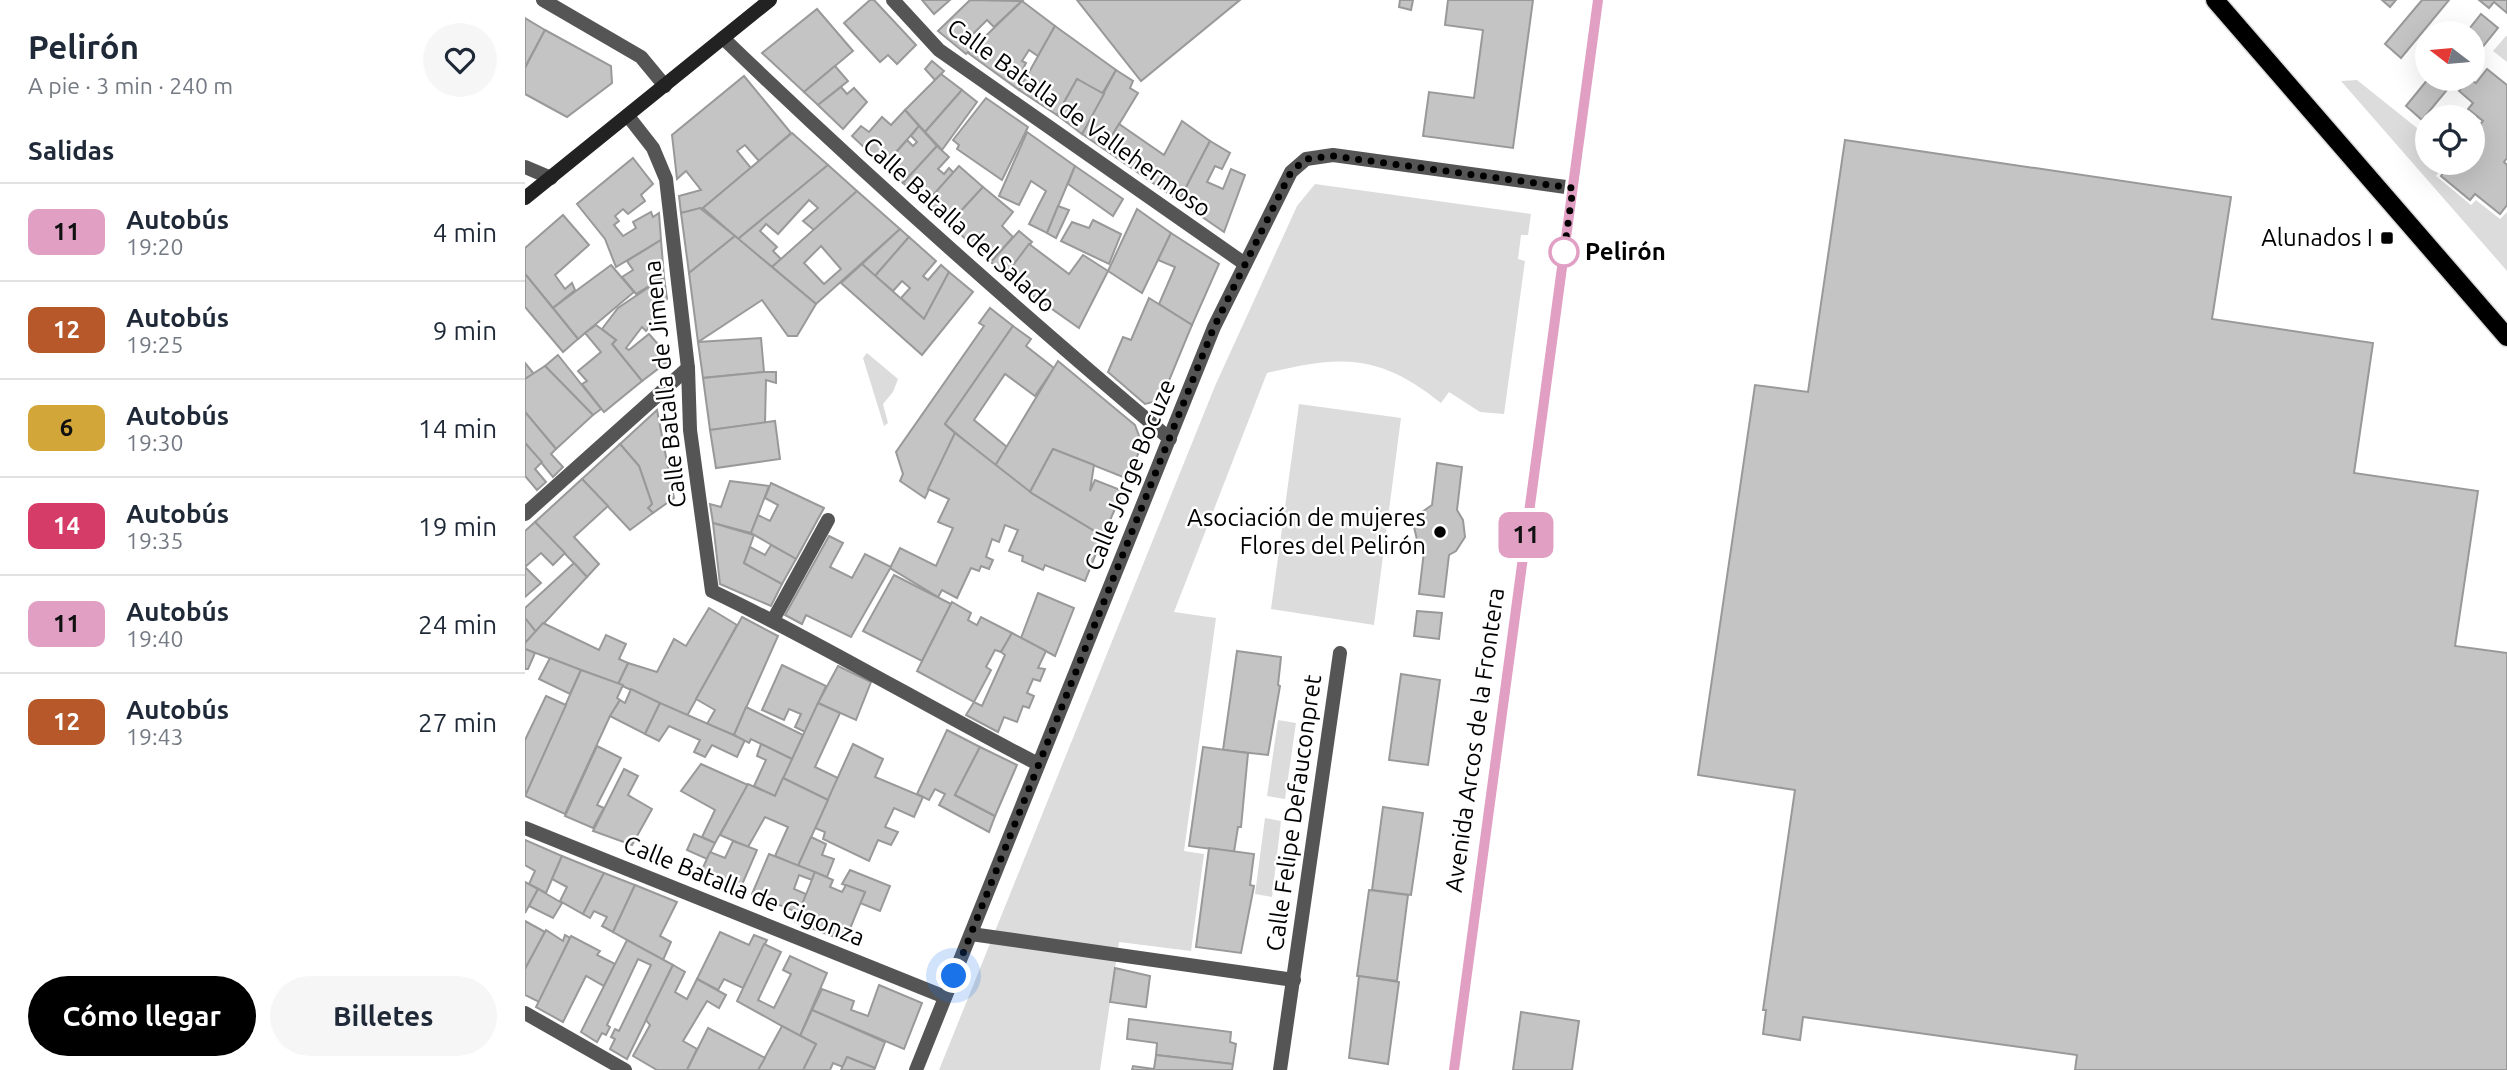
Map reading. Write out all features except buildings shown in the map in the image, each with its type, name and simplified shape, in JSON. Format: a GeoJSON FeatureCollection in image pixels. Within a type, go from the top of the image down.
{"type":"FeatureCollection","features":[{"type":"Feature","properties":{"kind":"main road"},"geometry":{"type":"LineString","coordinates":[[525,198],[770,0]]}},
{"type":"Feature","properties":{"kind":"main road","name":"Avenida Arcos de la Frontera"},"geometry":{"type":"LineString","coordinates":[[1454,1070],[1598,0]]}},
{"type":"Feature","properties":{"kind":"main road"},"geometry":{"type":"LineString","coordinates":[[2215,0],[2507,337]]}},
{"type":"Feature","properties":{"kind":"street"},"geometry":{"type":"LineString","coordinates":[[544,0],[641,57],[665,86]]}},
{"type":"Feature","properties":{"kind":"street","name":"Calle Batalla de Vallehermoso"},"geometry":{"type":"LineString","coordinates":[[893,0],[939,50],[1245,264]]}},
{"type":"Feature","properties":{"kind":"street","name":"Calle Batalla del Salado"},"geometry":{"type":"LineString","coordinates":[[723,38],[807,119],[1066,352],[1170,439]]}},
{"type":"Feature","properties":{"kind":"street","name":"Calle Batalla de Jimena"},"geometry":{"type":"LineString","coordinates":[[628,116],[653,148],[666,179],[688,369],[690,430],[712,591],[772,620],[1038,764]]}},
{"type":"Feature","properties":{"kind":"street","name":"Calle Jorge Bocuze"},"geometry":{"type":"LineString","coordinates":[[916,1070],[1214,327],[1291,172],[1306,159],[1319,155],[1573,188]]}},
{"type":"Feature","properties":{"kind":"street"},"geometry":{"type":"LineString","coordinates":[[525,167],[551,178]]}},
{"type":"Feature","properties":{"kind":"street"},"geometry":{"type":"LineString","coordinates":[[525,514],[688,369]]}},
{"type":"Feature","properties":{"kind":"street"},"geometry":{"type":"LineString","coordinates":[[772,620],[828,520]]}},
{"type":"Feature","properties":{"kind":"street","name":"Calle Felipe Defauconpret"},"geometry":{"type":"LineString","coordinates":[[1280,1070],[1340,653]]}},
{"type":"Feature","properties":{"kind":"street","name":"Calle Batalla de Gigonza"},"geometry":{"type":"LineString","coordinates":[[525,828],[945,997]]}},
{"type":"Feature","properties":{"kind":"street","name":"Calle Felipe Defauconpret"},"geometry":{"type":"LineString","coordinates":[[971,934],[1294,980]]}},
{"type":"Feature","properties":{"kind":"street"},"geometry":{"type":"LineString","coordinates":[[525,1013],[625,1070]]}},
{"type":"Feature","properties":{"kind":"shaded area"},"geometry":{"type":"Polygon","coordinates":[[[2507,36],[2507,62],[2493,51],[2507,36]]]}},
{"type":"Feature","properties":{"kind":"shaded area"},"geometry":{"type":"Polygon","coordinates":[[[2357,80],[2415,126],[2415,166],[2341,81],[2357,80]]]}},
{"type":"Feature","properties":{"kind":"shaded area"},"geometry":{"type":"Polygon","coordinates":[[[2423,175],[2437,175],[2471,205],[2476,200],[2500,219],[2507,212],[2507,271],[2423,175]]]}},
{"type":"Feature","properties":{"kind":"shaded area"},"geometry":{"type":"Polygon","coordinates":[[[1315,184],[1531,214],[1528,235],[1521,235],[1518,259],[1525,261],[1504,414],[1480,412],[1449,392],[1441,403],[1398,375],[1358,362],[1316,363],[1267,373],[1174,612],[1216,618],[1184,851],[1204,854],[1191,951],[1119,942],[1100,1070],[939,1070],[1215,386],[1297,206],[1315,184]]]}},
{"type":"Feature","properties":{"kind":"shaded area"},"geometry":{"type":"Polygon","coordinates":[[[867,353],[898,379],[893,392],[883,404],[888,423],[884,426],[863,358],[867,353]]]}},
{"type":"Feature","properties":{"kind":"shaded area"},"geometry":{"type":"Polygon","coordinates":[[[1299,404],[1401,418],[1374,625],[1271,609],[1299,404]]]}},
{"type":"Feature","properties":{"kind":"shaded area"},"geometry":{"type":"Polygon","coordinates":[[[1278,720],[1296,723],[1285,799],[1267,796],[1278,720]]]}},
{"type":"Feature","properties":{"kind":"shaded area"},"geometry":{"type":"Polygon","coordinates":[[[1265,818],[1281,821],[1272,897],[1255,894],[1265,818]]]}},
{"type":"Feature","properties":{"kind":"bus line","name":"11"},"geometry":{"type":"LineString","coordinates":[[1454,1070],[1598,0]]}},
{"type":"Feature","properties":{"kind":"place","name":"Alunados I"},"geometry":{"type":"Point","coordinates":[2387,238]}},
{"type":"Feature","properties":{"kind":"place","name":"Pelirón"},"geometry":{"type":"Point","coordinates":[1564,252]}},
{"type":"Feature","properties":{"kind":"place","name":"Asociación de mujeres Flores del Pelirón"},"geometry":{"type":"Point","coordinates":[1440,532]}},
{"type":"Feature","properties":{"kind":"route"},"geometry":{"type":"LineString","coordinates":[[954,976],[1214,327],[1281,187],[1291,172],[1306,159],[1319,155],[1573,188],[1564,252]]}}]}
